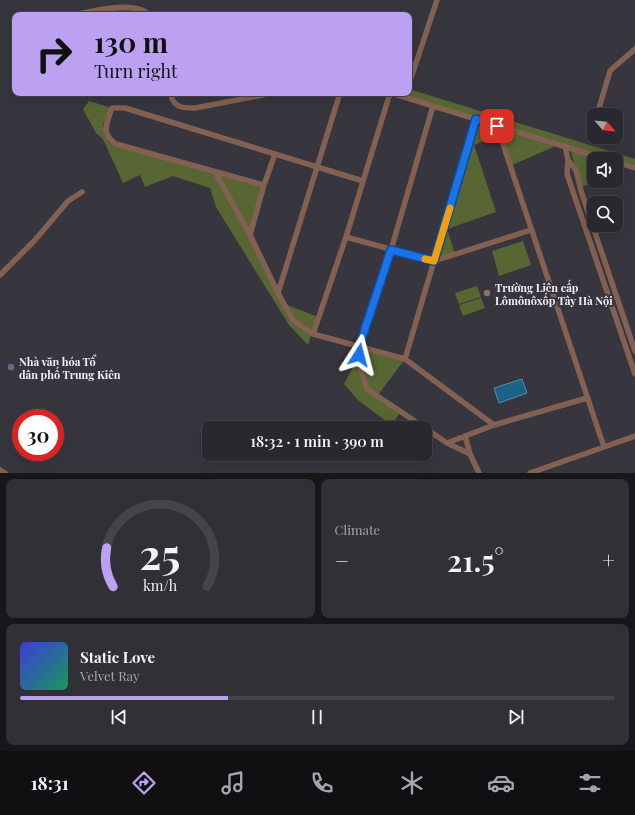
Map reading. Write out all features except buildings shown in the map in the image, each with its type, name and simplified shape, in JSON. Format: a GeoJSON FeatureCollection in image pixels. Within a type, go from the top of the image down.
{"type":"FeatureCollection","features":[{"type":"Feature","properties":{"kind":"street"},"geometry":{"type":"LineString","coordinates":[[412,75],[437,0]]}},
{"type":"Feature","properties":{"kind":"street"},"geometry":{"type":"LineString","coordinates":[[89,12],[110,8],[128,7],[141,9],[146,12]]}},
{"type":"Feature","properties":{"kind":"street"},"geometry":{"type":"LineString","coordinates":[[599,108],[610,72],[635,49]]}},
{"type":"Feature","properties":{"kind":"street"},"geometry":{"type":"LineString","coordinates":[[171,96],[172,100],[177,105],[185,108],[195,108],[257,96]]}},
{"type":"Feature","properties":{"kind":"street"},"geometry":{"type":"LineString","coordinates":[[278,293],[339,96]]}},
{"type":"Feature","properties":{"kind":"street"},"geometry":{"type":"LineString","coordinates":[[313,334],[346,237],[389,96]]}},
{"type":"Feature","properties":{"kind":"street"},"geometry":{"type":"LineString","coordinates":[[408,96],[433,106],[587,153]]}},
{"type":"Feature","properties":{"kind":"street"},"geometry":{"type":"LineString","coordinates":[[415,421],[367,388],[359,364],[359,347],[391,250],[433,106]]}},
{"type":"Feature","properties":{"kind":"street"},"geometry":{"type":"LineString","coordinates":[[264,185],[116,144],[110,139],[105,126],[112,108],[125,108],[363,180]]}},
{"type":"Feature","properties":{"kind":"street"},"geometry":{"type":"LineString","coordinates":[[405,359],[476,119]]}},
{"type":"Feature","properties":{"kind":"street"},"geometry":{"type":"LineString","coordinates":[[497,126],[604,446]]}},
{"type":"Feature","properties":{"kind":"street"},"geometry":{"type":"LineString","coordinates":[[565,146],[568,160],[567,174],[635,374]]}},
{"type":"Feature","properties":{"kind":"street"},"geometry":{"type":"LineString","coordinates":[[250,235],[264,185],[275,154]]}},
{"type":"Feature","properties":{"kind":"street"},"geometry":{"type":"LineString","coordinates":[[568,160],[576,170],[581,191],[635,351]]}},
{"type":"Feature","properties":{"kind":"street"},"geometry":{"type":"LineString","coordinates":[[623,164],[635,168]]}},
{"type":"Feature","properties":{"kind":"street"},"geometry":{"type":"LineString","coordinates":[[215,172],[250,235],[293,320],[313,334],[405,359],[494,425]]}},
{"type":"Feature","properties":{"kind":"street"},"geometry":{"type":"LineString","coordinates":[[0,275],[35,240],[68,201],[82,192]]}},
{"type":"Feature","properties":{"kind":"street"},"geometry":{"type":"LineString","coordinates":[[346,237],[434,261],[531,230]]}},
{"type":"Feature","properties":{"kind":"street"},"geometry":{"type":"LineString","coordinates":[[362,336],[369,350]]}},
{"type":"Feature","properties":{"kind":"street"},"geometry":{"type":"LineString","coordinates":[[447,443],[494,425],[588,398]]}},
{"type":"Feature","properties":{"kind":"street"},"geometry":{"type":"LineString","coordinates":[[432,433],[447,443],[470,454]]}},
{"type":"Feature","properties":{"kind":"street"},"geometry":{"type":"LineString","coordinates":[[465,436],[470,454],[479,473]]}},
{"type":"Feature","properties":{"kind":"street"},"geometry":{"type":"LineString","coordinates":[[530,473],[541,471],[604,446],[635,436]]}},
{"type":"Feature","properties":{"kind":"street"},"geometry":{"type":"LineString","coordinates":[[0,470],[5,473]]}},
{"type":"Feature","properties":{"kind":"green space"},"geometry":{"type":"Polygon","coordinates":[[[412,90],[612,152],[587,153],[401,96],[412,96],[412,90]]]}},
{"type":"Feature","properties":{"kind":"green space"},"geometry":{"type":"Polygon","coordinates":[[[89,101],[112,108],[103,125],[108,141],[116,146],[214,173],[293,320],[311,335],[308,345],[289,325],[216,207],[210,188],[173,176],[145,187],[140,175],[123,183],[103,139],[96,133],[83,109],[89,101]]]}},
{"type":"Feature","properties":{"kind":"green space"},"geometry":{"type":"Polygon","coordinates":[[[476,120],[496,126],[500,136],[474,145],[496,212],[447,229],[455,254],[435,261],[476,120]]]}},
{"type":"Feature","properties":{"kind":"green space"},"geometry":{"type":"Polygon","coordinates":[[[498,127],[558,145],[510,166],[498,127]]]}},
{"type":"Feature","properties":{"kind":"green space"},"geometry":{"type":"Polygon","coordinates":[[[570,149],[587,154],[587,185],[581,187],[570,149]]]}},
{"type":"Feature","properties":{"kind":"green space"},"geometry":{"type":"Polygon","coordinates":[[[623,155],[635,159],[635,167],[623,164],[623,155]]]}},
{"type":"Feature","properties":{"kind":"green space"},"geometry":{"type":"Polygon","coordinates":[[[215,172],[264,186],[249,234],[215,172]]]}},
{"type":"Feature","properties":{"kind":"green space"},"geometry":{"type":"Polygon","coordinates":[[[523,241],[531,265],[499,276],[492,251],[523,241]]]}},
{"type":"Feature","properties":{"kind":"green space"},"geometry":{"type":"Polygon","coordinates":[[[477,286],[481,297],[459,304],[455,293],[477,286]]]}},
{"type":"Feature","properties":{"kind":"green space"},"geometry":{"type":"Polygon","coordinates":[[[481,298],[485,308],[463,316],[459,305],[481,298]]]}},
{"type":"Feature","properties":{"kind":"green space"},"geometry":{"type":"Polygon","coordinates":[[[285,304],[318,317],[313,333],[294,320],[285,304]]]}},
{"type":"Feature","properties":{"kind":"green space"},"geometry":{"type":"Polygon","coordinates":[[[360,348],[405,359],[378,395],[368,388],[360,363],[360,348]]]}},
{"type":"Feature","properties":{"kind":"green space"},"geometry":{"type":"Polygon","coordinates":[[[359,364],[367,389],[401,412],[394,421],[386,421],[358,400],[344,384],[353,367],[359,364]]]}},
{"type":"Feature","properties":{"kind":"water"},"geometry":{"type":"Polygon","coordinates":[[[522,379],[527,393],[499,403],[494,388],[522,379]]]}},
{"type":"Feature","properties":{"kind":"slow traffic"},"geometry":{"type":"LineString","coordinates":[[425,259],[434,261],[450,208]]}},
{"type":"Feature","properties":{"kind":"place","name":"Trường Liên cấp Lômônôxốp Tây Hà Nội"},"geometry":{"type":"Point","coordinates":[487,293]}},
{"type":"Feature","properties":{"kind":"place","name":"Nhà văn hóa Tổ dân phố Trung Kiên"},"geometry":{"type":"Point","coordinates":[11,367]}},
{"type":"Feature","properties":{"kind":"route"},"geometry":{"type":"LineString","coordinates":[[359,355],[359,347],[391,250],[434,261],[476,119],[497,126]]}}]}
